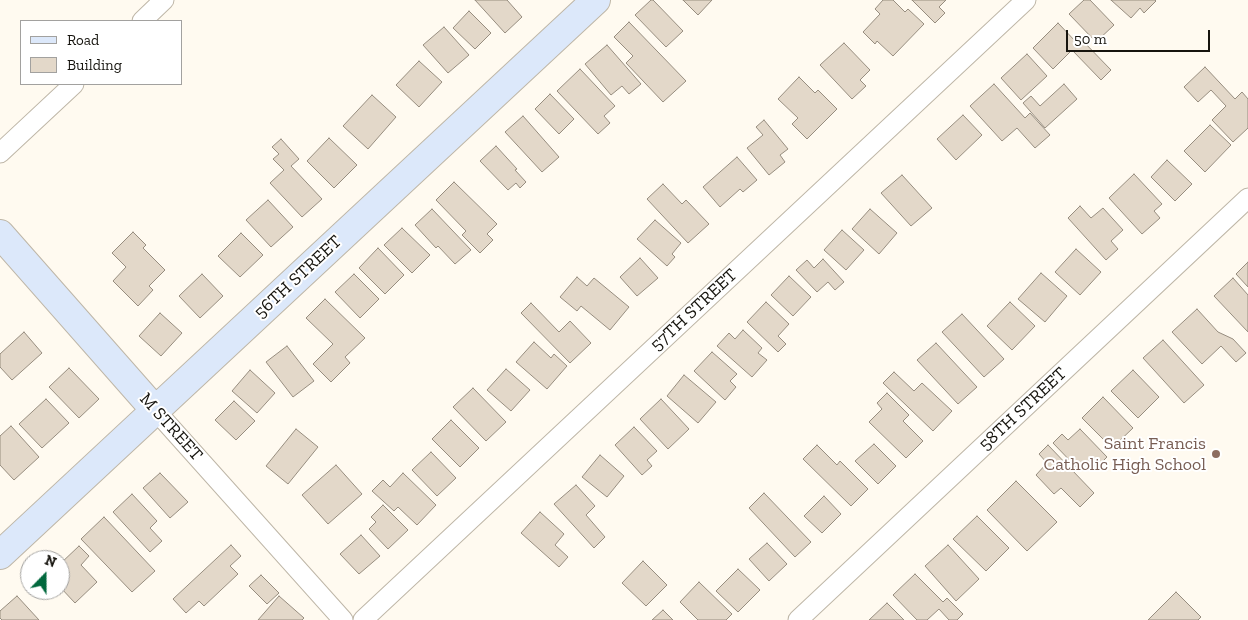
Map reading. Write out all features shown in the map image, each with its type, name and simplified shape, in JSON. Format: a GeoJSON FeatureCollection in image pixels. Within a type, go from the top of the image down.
{"type":"FeatureCollection","features":[{"type":"Feature","properties":{"kind":"street"},"geometry":{"type":"LineString","coordinates":[[143,20],[164,0]]}},
{"type":"Feature","properties":{"kind":"street","name":"56TH STREET"},"geometry":{"type":"LineString","coordinates":[[0,555],[596,0]]}},
{"type":"Feature","properties":{"kind":"street","name":"57TH STREET"},"geometry":{"type":"LineString","coordinates":[[363,620],[1026,0]]}},
{"type":"Feature","properties":{"kind":"street"},"geometry":{"type":"LineString","coordinates":[[0,153],[73,85]]}},
{"type":"Feature","properties":{"kind":"street","name":"58TH STREET"},"geometry":{"type":"LineString","coordinates":[[798,620],[1248,198]]}},
{"type":"Feature","properties":{"kind":"street","name":"M STREET"},"geometry":{"type":"LineString","coordinates":[[0,234],[343,620]]}},
{"type":"Feature","properties":{"kind":"building"},"geometry":{"type":"Polygon","coordinates":[[[475,0],[507,0],[522,17],[505,33],[475,0]]]}},
{"type":"Feature","properties":{"kind":"building"},"geometry":{"type":"Polygon","coordinates":[[[651,0],[683,31],[666,47],[635,15],[651,0]]]}},
{"type":"Feature","properties":{"kind":"building"},"geometry":{"type":"Polygon","coordinates":[[[683,0],[712,0],[698,15],[683,0]]]}},
{"type":"Feature","properties":{"kind":"building"},"geometry":{"type":"Polygon","coordinates":[[[883,0],[893,0],[905,12],[908,9],[924,24],[893,56],[877,41],[875,44],[863,32],[880,14],[875,9],[883,0]]]}},
{"type":"Feature","properties":{"kind":"building"},"geometry":{"type":"Polygon","coordinates":[[[912,0],[946,0],[939,7],[945,13],[935,23],[912,0]]]}},
{"type":"Feature","properties":{"kind":"building"},"geometry":{"type":"Polygon","coordinates":[[[1084,0],[1090,0],[1114,25],[1096,42],[1069,14],[1084,0]]]}},
{"type":"Feature","properties":{"kind":"building"},"geometry":{"type":"Polygon","coordinates":[[[1111,0],[1156,1],[1144,13],[1140,8],[1131,18],[1111,0]]]}},
{"type":"Feature","properties":{"kind":"building"},"geometry":{"type":"Polygon","coordinates":[[[469,11],[491,33],[475,49],[453,28],[469,11]]]}},
{"type":"Feature","properties":{"kind":"building"},"geometry":{"type":"Polygon","coordinates":[[[629,22],[686,81],[663,102],[626,63],[633,56],[614,37],[629,22]]]}},
{"type":"Feature","properties":{"kind":"building"},"geometry":{"type":"Polygon","coordinates":[[[1058,23],[1077,43],[1081,39],[1111,70],[1101,80],[1072,50],[1053,69],[1033,48],[1058,23]]]}},
{"type":"Feature","properties":{"kind":"building"},"geometry":{"type":"Polygon","coordinates":[[[444,27],[469,55],[448,73],[423,45],[444,27]]]}},
{"type":"Feature","properties":{"kind":"building"},"geometry":{"type":"Polygon","coordinates":[[[844,43],[870,70],[860,80],[866,86],[852,99],[820,65],[844,43]]]}},
{"type":"Feature","properties":{"kind":"building"},"geometry":{"type":"Polygon","coordinates":[[[607,45],[641,84],[629,94],[622,86],[611,95],[585,64],[607,45]]]}},
{"type":"Feature","properties":{"kind":"building"},"geometry":{"type":"Polygon","coordinates":[[[1027,54],[1047,76],[1021,100],[1001,78],[1027,54]]]}},
{"type":"Feature","properties":{"kind":"building"},"geometry":{"type":"Polygon","coordinates":[[[419,61],[442,82],[419,107],[396,85],[419,61]]]}},
{"type":"Feature","properties":{"kind":"building"},"geometry":{"type":"Polygon","coordinates":[[[1205,67],[1235,99],[1242,92],[1248,99],[1248,128],[1233,142],[1212,120],[1226,106],[1211,90],[1198,102],[1184,87],[1205,67]]]}},
{"type":"Feature","properties":{"kind":"building"},"geometry":{"type":"Polygon","coordinates":[[[580,69],[615,106],[604,116],[610,123],[598,134],[557,91],[580,69]]]}},
{"type":"Feature","properties":{"kind":"building"},"geometry":{"type":"Polygon","coordinates":[[[799,77],[815,93],[818,90],[837,109],[807,139],[792,124],[798,118],[778,99],[799,77]]]}},
{"type":"Feature","properties":{"kind":"building"},"geometry":{"type":"Polygon","coordinates":[[[994,84],[1025,118],[1030,113],[1050,135],[1035,148],[1017,128],[1002,141],[970,106],[994,84]]]}},
{"type":"Feature","properties":{"kind":"building"},"geometry":{"type":"Polygon","coordinates":[[[1064,84],[1077,99],[1045,128],[1023,103],[1031,96],[1040,106],[1064,84]]]}},
{"type":"Feature","properties":{"kind":"building"},"geometry":{"type":"Polygon","coordinates":[[[550,94],[574,119],[559,134],[535,109],[550,94]]]}},
{"type":"Feature","properties":{"kind":"building"},"geometry":{"type":"Polygon","coordinates":[[[372,95],[396,117],[368,149],[343,126],[372,95]]]}},
{"type":"Feature","properties":{"kind":"building"},"geometry":{"type":"Polygon","coordinates":[[[963,115],[982,135],[956,160],[937,139],[963,115]]]}},
{"type":"Feature","properties":{"kind":"building"},"geometry":{"type":"Polygon","coordinates":[[[523,116],[559,157],[542,172],[505,132],[523,116]]]}},
{"type":"Feature","properties":{"kind":"building"},"geometry":{"type":"Polygon","coordinates":[[[764,120],[788,149],[780,155],[785,162],[769,175],[747,148],[763,135],[756,127],[764,120]]]}},
{"type":"Feature","properties":{"kind":"building"},"geometry":{"type":"Polygon","coordinates":[[[1210,125],[1231,145],[1205,172],[1184,151],[1210,125]]]}},
{"type":"Feature","properties":{"kind":"building"},"geometry":{"type":"Polygon","coordinates":[[[329,138],[357,165],[334,188],[307,161],[329,138]]]}},
{"type":"Feature","properties":{"kind":"building"},"geometry":{"type":"Polygon","coordinates":[[[281,139],[299,159],[291,166],[322,199],[302,217],[270,183],[284,170],[273,159],[279,154],[272,147],[281,139]]]}},
{"type":"Feature","properties":{"kind":"building"},"geometry":{"type":"Polygon","coordinates":[[[496,146],[526,182],[520,188],[516,183],[508,190],[480,161],[496,146]]]}},
{"type":"Feature","properties":{"kind":"building"},"geometry":{"type":"Polygon","coordinates":[[[737,157],[757,180],[743,192],[740,189],[720,207],[703,187],[737,157]]]}},
{"type":"Feature","properties":{"kind":"building"},"geometry":{"type":"Polygon","coordinates":[[[1167,160],[1192,184],[1175,201],[1151,177],[1167,160]]]}},
{"type":"Feature","properties":{"kind":"building"},"geometry":{"type":"Polygon","coordinates":[[[1134,174],[1162,204],[1154,211],[1160,218],[1142,234],[1109,198],[1134,174]]]}},
{"type":"Feature","properties":{"kind":"building"},"geometry":{"type":"Polygon","coordinates":[[[902,175],[932,208],[911,226],[881,193],[902,175]]]}},
{"type":"Feature","properties":{"kind":"building"},"geometry":{"type":"Polygon","coordinates":[[[454,182],[497,224],[487,234],[493,240],[480,253],[462,235],[466,231],[436,200],[454,182]]]}},
{"type":"Feature","properties":{"kind":"building"},"geometry":{"type":"Polygon","coordinates":[[[663,184],[682,204],[686,200],[709,224],[688,243],[647,199],[663,184]]]}},
{"type":"Feature","properties":{"kind":"building"},"geometry":{"type":"Polygon","coordinates":[[[268,200],[293,227],[271,247],[246,220],[268,200]]]}},
{"type":"Feature","properties":{"kind":"building"},"geometry":{"type":"Polygon","coordinates":[[[1080,206],[1091,218],[1103,208],[1123,230],[1111,241],[1118,249],[1106,260],[1068,218],[1080,206]]]}},
{"type":"Feature","properties":{"kind":"building"},"geometry":{"type":"Polygon","coordinates":[[[432,209],[471,250],[455,264],[438,246],[436,248],[415,225],[432,209]]]}},
{"type":"Feature","properties":{"kind":"building"},"geometry":{"type":"Polygon","coordinates":[[[870,209],[897,233],[879,254],[852,229],[870,209]]]}},
{"type":"Feature","properties":{"kind":"building"},"geometry":{"type":"Polygon","coordinates":[[[655,220],[681,243],[672,254],[675,257],[667,266],[637,239],[655,220]]]}},
{"type":"Feature","properties":{"kind":"building"},"geometry":{"type":"Polygon","coordinates":[[[402,228],[430,255],[412,273],[384,245],[402,228]]]}},
{"type":"Feature","properties":{"kind":"building"},"geometry":{"type":"Polygon","coordinates":[[[842,230],[864,250],[846,270],[824,250],[842,230]]]}},
{"type":"Feature","properties":{"kind":"building"},"geometry":{"type":"Polygon","coordinates":[[[133,232],[146,245],[143,248],[165,270],[149,286],[153,290],[138,306],[113,281],[126,267],[112,253],[133,232]]]}},
{"type":"Feature","properties":{"kind":"building"},"geometry":{"type":"Polygon","coordinates":[[[241,233],[263,255],[240,277],[218,256],[241,233]]]}},
{"type":"Feature","properties":{"kind":"building"},"geometry":{"type":"Polygon","coordinates":[[[378,248],[404,275],[385,294],[359,268],[378,248]]]}},
{"type":"Feature","properties":{"kind":"building"},"geometry":{"type":"Polygon","coordinates":[[[1076,249],[1101,272],[1080,295],[1055,272],[1076,249]]]}},
{"type":"Feature","properties":{"kind":"building"},"geometry":{"type":"Polygon","coordinates":[[[640,258],[658,278],[637,296],[620,277],[640,258]]]}},
{"type":"Feature","properties":{"kind":"building"},"geometry":{"type":"Polygon","coordinates":[[[823,259],[844,282],[835,290],[828,282],[817,292],[796,270],[807,260],[814,268],[823,259]]]}},
{"type":"Feature","properties":{"kind":"building"},"geometry":{"type":"Polygon","coordinates":[[[1248,262],[1248,287],[1236,274],[1248,262]]]}},
{"type":"Feature","properties":{"kind":"building"},"geometry":{"type":"Polygon","coordinates":[[[1041,273],[1067,296],[1045,322],[1018,299],[1041,273]]]}},
{"type":"Feature","properties":{"kind":"building"},"geometry":{"type":"Polygon","coordinates":[[[202,274],[223,296],[200,318],[179,296],[202,274]]]}},
{"type":"Feature","properties":{"kind":"building"},"geometry":{"type":"Polygon","coordinates":[[[354,274],[379,299],[360,318],[335,292],[354,274]]]}},
{"type":"Feature","properties":{"kind":"building"},"geometry":{"type":"Polygon","coordinates":[[[789,276],[811,297],[793,316],[771,295],[789,276]]]}},
{"type":"Feature","properties":{"kind":"building"},"geometry":{"type":"Polygon","coordinates":[[[577,277],[587,286],[594,278],[629,307],[610,330],[581,306],[577,311],[560,297],[577,277]]]}},
{"type":"Feature","properties":{"kind":"building"},"geometry":{"type":"Polygon","coordinates":[[[1233,278],[1248,295],[1248,332],[1214,296],[1233,278]]]}},
{"type":"Feature","properties":{"kind":"building"},"geometry":{"type":"Polygon","coordinates":[[[325,299],[365,338],[345,357],[350,363],[331,382],[313,364],[333,344],[306,318],[325,299]]]}},
{"type":"Feature","properties":{"kind":"building"},"geometry":{"type":"Polygon","coordinates":[[[766,302],[789,324],[778,336],[786,344],[778,352],[747,322],[766,302]]]}},
{"type":"Feature","properties":{"kind":"building"},"geometry":{"type":"Polygon","coordinates":[[[1010,302],[1035,326],[1012,350],[987,326],[1010,302]]]}},
{"type":"Feature","properties":{"kind":"building"},"geometry":{"type":"Polygon","coordinates":[[[531,303],[559,332],[570,321],[591,343],[570,363],[521,313],[531,303]]]}},
{"type":"Feature","properties":{"kind":"building"},"geometry":{"type":"Polygon","coordinates":[[[1197,309],[1218,332],[1233,339],[1246,353],[1236,362],[1221,346],[1202,364],[1172,332],[1197,309]]]}},
{"type":"Feature","properties":{"kind":"building"},"geometry":{"type":"Polygon","coordinates":[[[160,313],[182,333],[161,356],[139,336],[160,313]]]}},
{"type":"Feature","properties":{"kind":"building"},"geometry":{"type":"Polygon","coordinates":[[[962,314],[1004,359],[984,377],[942,332],[962,314]]]}},
{"type":"Feature","properties":{"kind":"building"},"geometry":{"type":"Polygon","coordinates":[[[743,330],[762,348],[758,353],[767,360],[752,377],[717,346],[729,333],[735,339],[743,330]]]}},
{"type":"Feature","properties":{"kind":"building"},"geometry":{"type":"Polygon","coordinates":[[[24,332],[42,353],[12,380],[0,367],[0,354],[24,332]]]}},
{"type":"Feature","properties":{"kind":"building"},"geometry":{"type":"Polygon","coordinates":[[[1163,340],[1204,385],[1184,403],[1143,358],[1163,340]]]}},
{"type":"Feature","properties":{"kind":"building"},"geometry":{"type":"Polygon","coordinates":[[[534,342],[551,358],[554,354],[567,366],[547,389],[516,362],[534,342]]]}},
{"type":"Feature","properties":{"kind":"building"},"geometry":{"type":"Polygon","coordinates":[[[936,343],[977,387],[958,404],[917,360],[936,343]]]}},
{"type":"Feature","properties":{"kind":"building"},"geometry":{"type":"Polygon","coordinates":[[[287,346],[314,381],[293,397],[266,362],[287,346]]]}},
{"type":"Feature","properties":{"kind":"building"},"geometry":{"type":"Polygon","coordinates":[[[712,352],[737,374],[730,381],[736,387],[725,400],[694,371],[712,352]]]}},
{"type":"Feature","properties":{"kind":"building"},"geometry":{"type":"Polygon","coordinates":[[[69,368],[99,399],[79,418],[49,387],[69,368]]]}},
{"type":"Feature","properties":{"kind":"building"},"geometry":{"type":"Polygon","coordinates":[[[506,369],[530,390],[511,411],[487,390],[506,369]]]}},
{"type":"Feature","properties":{"kind":"building"},"geometry":{"type":"Polygon","coordinates":[[[250,370],[275,393],[257,413],[232,391],[250,370]]]}},
{"type":"Feature","properties":{"kind":"building"},"geometry":{"type":"Polygon","coordinates":[[[1133,370],[1159,397],[1138,418],[1111,391],[1133,370]]]}},
{"type":"Feature","properties":{"kind":"building"},"geometry":{"type":"Polygon","coordinates":[[[894,372],[914,391],[922,383],[952,411],[933,431],[883,383],[894,372]]]}},
{"type":"Feature","properties":{"kind":"building"},"geometry":{"type":"Polygon","coordinates":[[[684,375],[716,402],[698,423],[667,396],[684,375]]]}},
{"type":"Feature","properties":{"kind":"building"},"geometry":{"type":"Polygon","coordinates":[[[473,388],[506,422],[486,441],[453,407],[473,388]]]}},
{"type":"Feature","properties":{"kind":"building"},"geometry":{"type":"Polygon","coordinates":[[[887,393],[909,415],[903,421],[923,441],[906,458],[869,422],[882,409],[877,403],[887,393]]]}},
{"type":"Feature","properties":{"kind":"building"},"geometry":{"type":"Polygon","coordinates":[[[1103,397],[1133,428],[1112,448],[1082,418],[1103,397]]]}},
{"type":"Feature","properties":{"kind":"building"},"geometry":{"type":"Polygon","coordinates":[[[46,399],[69,423],[42,448],[19,424],[46,399]]]}},
{"type":"Feature","properties":{"kind":"building"},"geometry":{"type":"Polygon","coordinates":[[[661,399],[689,429],[668,449],[640,419],[661,399]]]}},
{"type":"Feature","properties":{"kind":"building"},"geometry":{"type":"Polygon","coordinates":[[[234,401],[255,421],[236,440],[215,420],[234,401]]]}},
{"type":"Feature","properties":{"kind":"building"},"geometry":{"type":"Polygon","coordinates":[[[451,420],[479,448],[460,467],[432,439],[451,420]]]}},
{"type":"Feature","properties":{"kind":"building"},"geometry":{"type":"Polygon","coordinates":[[[11,426],[39,457],[14,480],[0,465],[0,436],[11,426]]]}},
{"type":"Feature","properties":{"kind":"building"},"geometry":{"type":"Polygon","coordinates":[[[634,427],[657,451],[647,460],[652,466],[642,475],[615,445],[634,427]]]}},
{"type":"Feature","properties":{"kind":"building"},"geometry":{"type":"Polygon","coordinates":[[[296,429],[318,447],[288,484],[266,466],[296,429]]]}},
{"type":"Feature","properties":{"kind":"building"},"geometry":{"type":"Polygon","coordinates":[[[1080,429],[1107,457],[1094,470],[1086,462],[1078,469],[1053,443],[1062,434],[1068,440],[1080,429]]]}},
{"type":"Feature","properties":{"kind":"building"},"geometry":{"type":"Polygon","coordinates":[[[874,444],[896,466],[878,484],[855,461],[874,444]]]}},
{"type":"Feature","properties":{"kind":"building"},"geometry":{"type":"Polygon","coordinates":[[[817,445],[837,465],[840,461],[868,489],[851,506],[803,459],[817,445]]]}},
{"type":"Feature","properties":{"kind":"building"},"geometry":{"type":"Polygon","coordinates":[[[1048,445],[1094,493],[1080,507],[1061,488],[1054,494],[1036,475],[1047,463],[1039,454],[1048,445]]]}},
{"type":"Feature","properties":{"kind":"building"},"geometry":{"type":"Polygon","coordinates":[[[431,452],[456,478],[437,496],[412,470],[431,452]]]}},
{"type":"Feature","properties":{"kind":"building"},"geometry":{"type":"Polygon","coordinates":[[[600,455],[624,476],[607,497],[582,477],[600,455]]]}},
{"type":"Feature","properties":{"kind":"building"},"geometry":{"type":"Polygon","coordinates":[[[336,465],[362,494],[328,524],[302,495],[336,465]]]}},
{"type":"Feature","properties":{"kind":"building"},"geometry":{"type":"Polygon","coordinates":[[[160,473],[188,502],[170,518],[143,488],[160,473]]]}},
{"type":"Feature","properties":{"kind":"building"},"geometry":{"type":"Polygon","coordinates":[[[403,473],[436,505],[417,525],[398,507],[394,511],[372,491],[383,480],[390,487],[403,473]]]}},
{"type":"Feature","properties":{"kind":"building"},"geometry":{"type":"Polygon","coordinates":[[[1016,481],[1057,522],[1027,551],[987,510],[1016,481]]]}},
{"type":"Feature","properties":{"kind":"building"},"geometry":{"type":"Polygon","coordinates":[[[576,485],[595,506],[586,515],[605,537],[594,548],[554,504],[576,485]]]}},
{"type":"Feature","properties":{"kind":"building"},"geometry":{"type":"Polygon","coordinates":[[[764,493],[811,542],[795,557],[749,508],[764,493]]]}},
{"type":"Feature","properties":{"kind":"building"},"geometry":{"type":"Polygon","coordinates":[[[132,494],[157,521],[150,528],[162,541],[150,552],[113,512],[132,494]]]}},
{"type":"Feature","properties":{"kind":"building"},"geometry":{"type":"Polygon","coordinates":[[[824,496],[841,514],[822,533],[804,516],[824,496]]]}},
{"type":"Feature","properties":{"kind":"building"},"geometry":{"type":"Polygon","coordinates":[[[383,505],[408,530],[388,549],[369,529],[376,522],[371,517],[383,505]]]}},
{"type":"Feature","properties":{"kind":"building"},"geometry":{"type":"Polygon","coordinates":[[[540,512],[564,534],[555,545],[568,557],[559,567],[521,533],[540,512]]]}},
{"type":"Feature","properties":{"kind":"building"},"geometry":{"type":"Polygon","coordinates":[[[977,516],[1009,548],[986,571],[953,539],[977,516]]]}},
{"type":"Feature","properties":{"kind":"building"},"geometry":{"type":"Polygon","coordinates":[[[104,517],[155,571],[132,592],[81,539],[104,517]]]}},
{"type":"Feature","properties":{"kind":"building"},"geometry":{"type":"Polygon","coordinates":[[[361,535],[380,556],[359,574],[340,554],[361,535]]]}},
{"type":"Feature","properties":{"kind":"building"},"geometry":{"type":"Polygon","coordinates":[[[767,543],[787,564],[769,581],[749,559],[767,543]]]}},
{"type":"Feature","properties":{"kind":"building"},"geometry":{"type":"Polygon","coordinates":[[[231,545],[241,556],[230,566],[238,574],[204,606],[199,601],[186,613],[173,599],[231,545]]]}},
{"type":"Feature","properties":{"kind":"building"},"geometry":{"type":"Polygon","coordinates":[[[948,545],[979,579],[956,601],[925,566],[948,545]]]}},
{"type":"Feature","properties":{"kind":"building"},"geometry":{"type":"Polygon","coordinates":[[[79,546],[89,556],[81,565],[97,582],[75,603],[70,598],[70,555],[79,546]]]}},
{"type":"Feature","properties":{"kind":"building"},"geometry":{"type":"Polygon","coordinates":[[[643,561],[667,585],[646,606],[622,583],[643,561]]]}},
{"type":"Feature","properties":{"kind":"building"},"geometry":{"type":"Polygon","coordinates":[[[738,569],[760,590],[738,612],[716,591],[738,569]]]}},
{"type":"Feature","properties":{"kind":"building"},"geometry":{"type":"Polygon","coordinates":[[[915,574],[943,602],[947,598],[963,614],[957,620],[949,620],[939,609],[927,620],[917,620],[893,595],[915,574]]]}},
{"type":"Feature","properties":{"kind":"building"},"geometry":{"type":"Polygon","coordinates":[[[261,575],[279,593],[267,604],[249,586],[261,575]]]}},
{"type":"Feature","properties":{"kind":"building"},"geometry":{"type":"Polygon","coordinates":[[[699,582],[732,614],[726,620],[698,620],[680,602],[699,582]]]}},
{"type":"Feature","properties":{"kind":"building"},"geometry":{"type":"Polygon","coordinates":[[[1176,592],[1201,617],[1198,620],[1148,620],[1176,592]]]}},
{"type":"Feature","properties":{"kind":"building"},"geometry":{"type":"Polygon","coordinates":[[[17,596],[39,620],[2,620],[0,618],[0,611],[17,596]]]}},
{"type":"Feature","properties":{"kind":"building"},"geometry":{"type":"Polygon","coordinates":[[[279,596],[304,618],[302,620],[258,620],[279,596]]]}},
{"type":"Feature","properties":{"kind":"building"},"geometry":{"type":"Polygon","coordinates":[[[887,603],[904,620],[869,620],[887,603]]]}},
{"type":"Feature","properties":{"kind":"building"},"geometry":{"type":"Polygon","coordinates":[[[663,610],[673,620],[652,620],[663,610]]]}},
{"type":"Feature","properties":{"kind":"place","name":"Saint Francis Catholic High School"},"geometry":{"type":"Point","coordinates":[1216,454]}}]}
